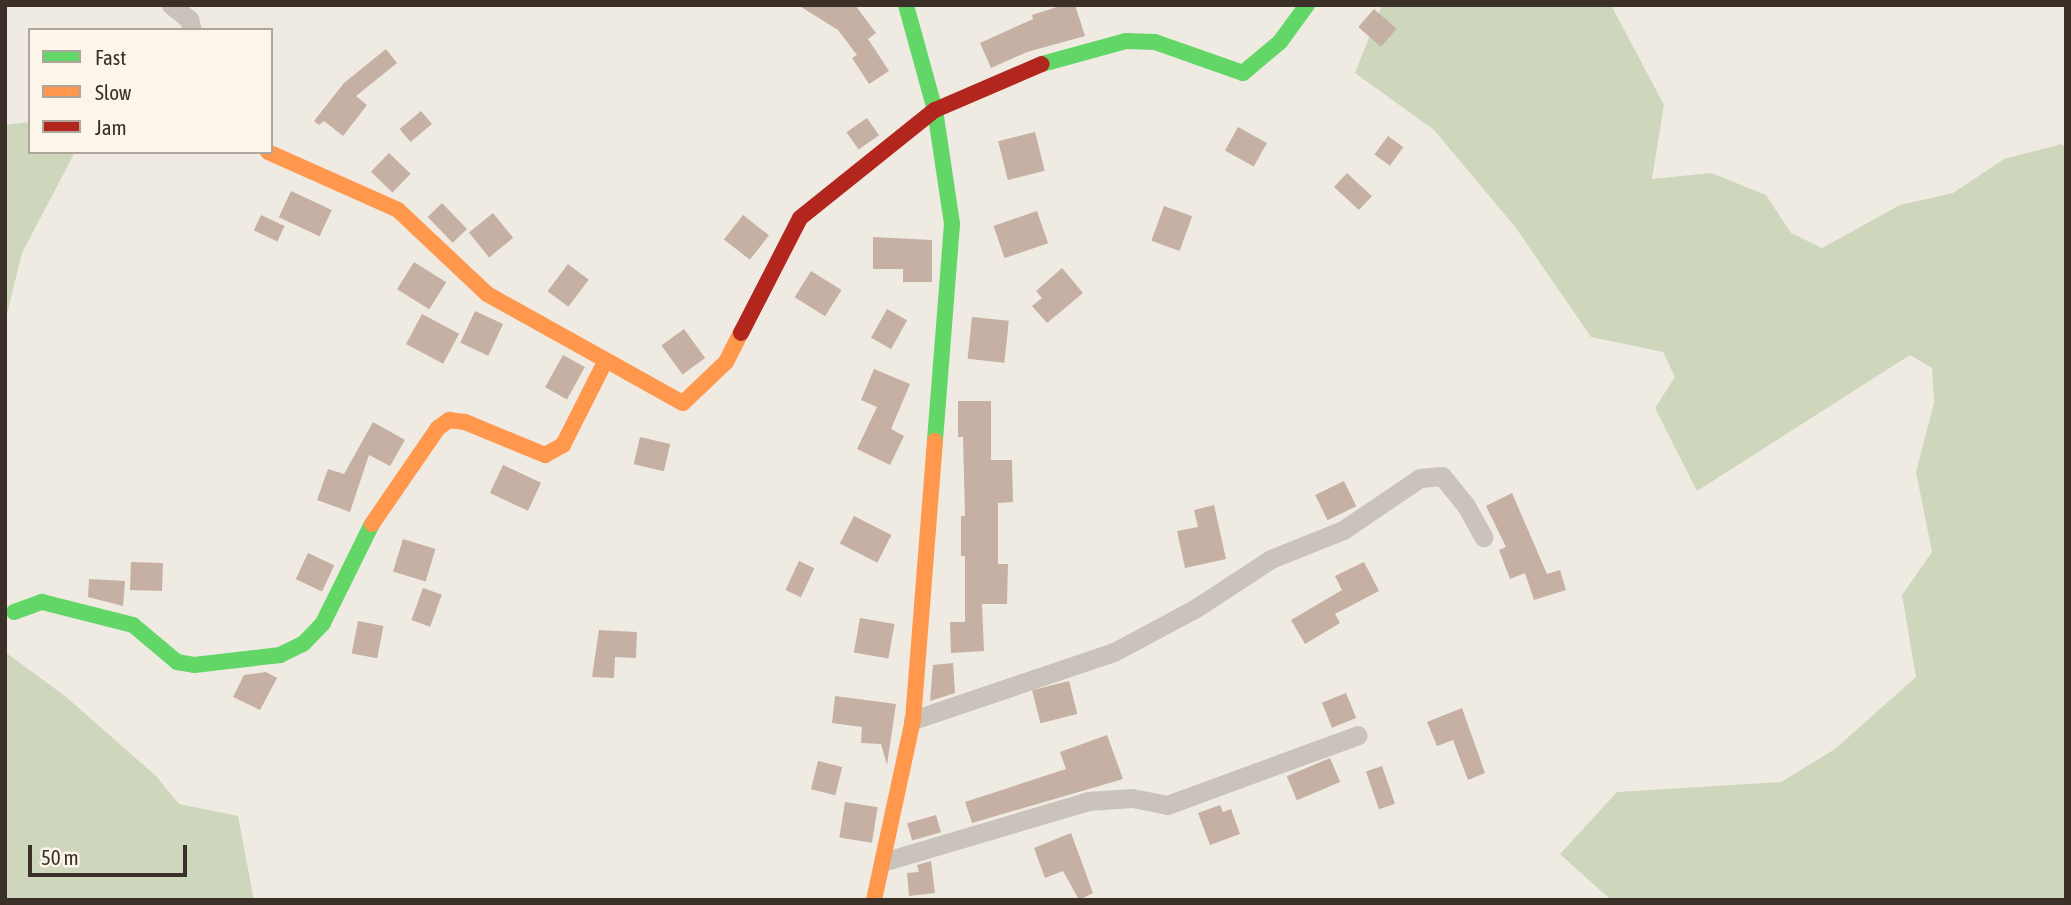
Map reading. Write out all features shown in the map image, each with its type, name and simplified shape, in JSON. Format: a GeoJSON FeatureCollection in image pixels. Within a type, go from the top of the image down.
{"type":"FeatureCollection","features":[{"type":"Feature","properties":{"kind":"street"},"geometry":{"type":"LineString","coordinates":[[171,5],[189,19],[191,28]]}},
{"type":"Feature","properties":{"kind":"street"},"geometry":{"type":"LineString","coordinates":[[874,900],[886,861],[913,720],[952,224],[934,110],[905,5]]}},
{"type":"Feature","properties":{"kind":"street"},"geometry":{"type":"LineString","coordinates":[[272,154],[398,211],[487,294],[682,403],[726,362],[800,218],[934,110],[1031,67],[1126,41],[1155,42],[1243,73],[1280,42],[1307,5]]}},
{"type":"Feature","properties":{"kind":"street"},"geometry":{"type":"LineString","coordinates":[[14,612],[42,602],[133,625],[177,662],[194,665],[280,654],[303,645],[323,623],[377,514],[438,428],[449,420],[465,422],[545,455],[564,446],[605,362]]}},
{"type":"Feature","properties":{"kind":"street"},"geometry":{"type":"LineString","coordinates":[[913,720],[1114,652],[1196,608],[1271,559],[1343,530],[1420,478],[1442,476],[1465,504],[1483,537]]}},
{"type":"Feature","properties":{"kind":"street"},"geometry":{"type":"LineString","coordinates":[[886,861],[1088,801],[1132,798],[1167,805],[1358,735]]}},
{"type":"Feature","properties":{"kind":"green space"},"geometry":{"type":"Polygon","coordinates":[[[1382,5],[1611,5],[1664,105],[1652,179],[1711,173],[1766,195],[1791,233],[1822,248],[1900,205],[1953,193],[2004,159],[2062,144],[2066,148],[2066,900],[1611,900],[1560,854],[1617,792],[1781,782],[1835,749],[1916,677],[1902,595],[1932,552],[1916,472],[1934,403],[1932,368],[1910,355],[1697,491],[1655,408],[1675,377],[1663,352],[1591,337],[1516,228],[1434,130],[1355,73],[1382,5]]]}},
{"type":"Feature","properties":{"kind":"green space"},"geometry":{"type":"Polygon","coordinates":[[[28,122],[28,154],[74,154],[22,253],[5,322],[5,125],[28,122]]]}},
{"type":"Feature","properties":{"kind":"green space"},"geometry":{"type":"Polygon","coordinates":[[[5,652],[65,696],[156,776],[179,804],[238,816],[254,900],[5,900],[5,652]]]}},
{"type":"Feature","properties":{"kind":"building"},"geometry":{"type":"Polygon","coordinates":[[[798,5],[855,5],[876,33],[868,39],[889,71],[869,84],[852,58],[857,55],[838,30],[798,5]]]}},
{"type":"Feature","properties":{"kind":"building"},"geometry":{"type":"Polygon","coordinates":[[[1063,5],[1075,5],[1085,36],[1027,52],[991,68],[980,43],[1033,19],[1032,15],[1063,5]]]}},
{"type":"Feature","properties":{"kind":"building"},"geometry":{"type":"Polygon","coordinates":[[[1374,9],[1397,29],[1381,47],[1358,27],[1374,9]]]}},
{"type":"Feature","properties":{"kind":"building"},"geometry":{"type":"Polygon","coordinates":[[[386,49],[397,63],[356,96],[367,105],[343,136],[324,121],[319,125],[314,121],[344,83],[386,49]]]}},
{"type":"Feature","properties":{"kind":"building"},"geometry":{"type":"Polygon","coordinates":[[[421,111],[432,124],[410,142],[400,129],[421,111]]]}},
{"type":"Feature","properties":{"kind":"building"},"geometry":{"type":"Polygon","coordinates":[[[867,118],[879,135],[859,150],[847,132],[867,118]]]}},
{"type":"Feature","properties":{"kind":"building"},"geometry":{"type":"Polygon","coordinates":[[[1238,127],[1267,143],[1254,167],[1225,151],[1238,127]]]}},
{"type":"Feature","properties":{"kind":"building"},"geometry":{"type":"Polygon","coordinates":[[[1035,132],[1045,171],[1008,180],[998,141],[1035,132]]]}},
{"type":"Feature","properties":{"kind":"building"},"geometry":{"type":"Polygon","coordinates":[[[1388,136],[1403,147],[1390,166],[1374,155],[1388,136]]]}},
{"type":"Feature","properties":{"kind":"building"},"geometry":{"type":"Polygon","coordinates":[[[389,153],[411,174],[393,193],[371,172],[389,153]]]}},
{"type":"Feature","properties":{"kind":"building"},"geometry":{"type":"Polygon","coordinates":[[[1347,173],[1372,196],[1359,210],[1334,187],[1347,173]]]}},
{"type":"Feature","properties":{"kind":"building"},"geometry":{"type":"Polygon","coordinates":[[[291,191],[332,210],[320,236],[279,217],[291,191]]]}},
{"type":"Feature","properties":{"kind":"building"},"geometry":{"type":"Polygon","coordinates":[[[442,203],[467,229],[453,243],[428,217],[442,203]]]}},
{"type":"Feature","properties":{"kind":"building"},"geometry":{"type":"Polygon","coordinates":[[[1164,206],[1192,216],[1180,251],[1151,241],[1164,206]]]}},
{"type":"Feature","properties":{"kind":"building"},"geometry":{"type":"Polygon","coordinates":[[[1037,211],[1048,243],[1005,258],[994,226],[1037,211]]]}},
{"type":"Feature","properties":{"kind":"building"},"geometry":{"type":"Polygon","coordinates":[[[493,213],[513,238],[489,257],[469,233],[493,213]]]}},
{"type":"Feature","properties":{"kind":"building"},"geometry":{"type":"Polygon","coordinates":[[[261,215],[285,226],[277,241],[254,230],[261,215]]]}},
{"type":"Feature","properties":{"kind":"building"},"geometry":{"type":"Polygon","coordinates":[[[743,215],[769,235],[750,260],[724,239],[743,215]]]}},
{"type":"Feature","properties":{"kind":"building"},"geometry":{"type":"Polygon","coordinates":[[[873,237],[932,240],[932,282],[903,282],[903,269],[873,269],[873,237]]]}},
{"type":"Feature","properties":{"kind":"building"},"geometry":{"type":"Polygon","coordinates":[[[414,262],[446,282],[429,309],[397,289],[414,262]]]}},
{"type":"Feature","properties":{"kind":"building"},"geometry":{"type":"Polygon","coordinates":[[[568,264],[589,280],[568,307],[548,291],[568,264]]]}},
{"type":"Feature","properties":{"kind":"building"},"geometry":{"type":"Polygon","coordinates":[[[1062,268],[1083,293],[1047,323],[1032,306],[1042,298],[1036,291],[1062,268]]]}},
{"type":"Feature","properties":{"kind":"building"},"geometry":{"type":"Polygon","coordinates":[[[811,271],[842,290],[825,316],[795,297],[811,271]]]}},
{"type":"Feature","properties":{"kind":"building"},"geometry":{"type":"Polygon","coordinates":[[[887,309],[907,320],[891,349],[871,338],[887,309]]]}},
{"type":"Feature","properties":{"kind":"building"},"geometry":{"type":"Polygon","coordinates":[[[475,311],[503,324],[488,356],[460,343],[475,311]]]}},
{"type":"Feature","properties":{"kind":"building"},"geometry":{"type":"Polygon","coordinates":[[[422,314],[459,334],[443,364],[406,344],[422,314]]]}},
{"type":"Feature","properties":{"kind":"building"},"geometry":{"type":"Polygon","coordinates":[[[972,317],[1009,321],[1004,363],[968,359],[972,317]]]}},
{"type":"Feature","properties":{"kind":"building"},"geometry":{"type":"Polygon","coordinates":[[[684,329],[705,358],[683,375],[661,345],[684,329]]]}},
{"type":"Feature","properties":{"kind":"building"},"geometry":{"type":"Polygon","coordinates":[[[563,355],[585,367],[567,399],[545,387],[563,355]]]}},
{"type":"Feature","properties":{"kind":"building"},"geometry":{"type":"Polygon","coordinates":[[[874,369],[910,384],[891,429],[904,436],[890,465],[857,449],[877,407],[861,400],[874,369]]]}},
{"type":"Feature","properties":{"kind":"building"},"geometry":{"type":"Polygon","coordinates":[[[958,401],[991,401],[991,460],[1012,460],[1013,502],[998,503],[998,564],[1008,564],[1007,604],[982,604],[984,651],[951,653],[950,622],[965,622],[965,556],[961,556],[961,516],[965,516],[963,437],[958,437],[958,401]]]}},
{"type":"Feature","properties":{"kind":"building"},"geometry":{"type":"Polygon","coordinates":[[[373,422],[405,440],[390,466],[369,455],[350,512],[317,500],[328,469],[344,474],[373,422]]]}},
{"type":"Feature","properties":{"kind":"building"},"geometry":{"type":"Polygon","coordinates":[[[640,437],[670,444],[664,471],[634,464],[640,437]]]}},
{"type":"Feature","properties":{"kind":"building"},"geometry":{"type":"Polygon","coordinates":[[[503,465],[541,483],[528,511],[490,493],[503,465]]]}},
{"type":"Feature","properties":{"kind":"building"},"geometry":{"type":"Polygon","coordinates":[[[1344,481],[1356,506],[1328,520],[1315,495],[1344,481]]]}},
{"type":"Feature","properties":{"kind":"building"},"geometry":{"type":"Polygon","coordinates":[[[1512,493],[1547,574],[1560,570],[1566,590],[1534,600],[1525,573],[1510,579],[1499,550],[1506,547],[1486,506],[1512,493]]]}},
{"type":"Feature","properties":{"kind":"building"},"geometry":{"type":"Polygon","coordinates":[[[1214,505],[1226,559],[1185,568],[1177,531],[1198,527],[1194,510],[1214,505]]]}},
{"type":"Feature","properties":{"kind":"building"},"geometry":{"type":"Polygon","coordinates":[[[854,516],[891,535],[877,563],[840,544],[854,516]]]}},
{"type":"Feature","properties":{"kind":"building"},"geometry":{"type":"Polygon","coordinates":[[[403,539],[436,549],[426,581],[393,572],[403,539]]]}},
{"type":"Feature","properties":{"kind":"building"},"geometry":{"type":"Polygon","coordinates":[[[308,553],[334,565],[322,592],[296,579],[308,553]]]}},
{"type":"Feature","properties":{"kind":"building"},"geometry":{"type":"Polygon","coordinates":[[[799,561],[814,568],[801,597],[785,590],[799,561]]]}},
{"type":"Feature","properties":{"kind":"building"},"geometry":{"type":"Polygon","coordinates":[[[131,562],[163,563],[162,591],[130,590],[131,562]]]}},
{"type":"Feature","properties":{"kind":"building"},"geometry":{"type":"Polygon","coordinates":[[[1364,562],[1379,591],[1335,614],[1340,623],[1305,644],[1291,620],[1342,590],[1335,576],[1364,562]]]}},
{"type":"Feature","properties":{"kind":"building"},"geometry":{"type":"Polygon","coordinates":[[[89,579],[125,581],[123,606],[88,597],[89,579]]]}},
{"type":"Feature","properties":{"kind":"building"},"geometry":{"type":"Polygon","coordinates":[[[423,588],[442,595],[430,627],[411,620],[423,588]]]}},
{"type":"Feature","properties":{"kind":"building"},"geometry":{"type":"Polygon","coordinates":[[[860,618],[894,624],[888,659],[854,652],[860,618]]]}},
{"type":"Feature","properties":{"kind":"building"},"geometry":{"type":"Polygon","coordinates":[[[358,621],[384,626],[377,658],[352,653],[358,621]]]}},
{"type":"Feature","properties":{"kind":"building"},"geometry":{"type":"Polygon","coordinates":[[[599,630],[637,632],[636,658],[615,657],[614,678],[592,677],[599,630]]]}},
{"type":"Feature","properties":{"kind":"building"},"geometry":{"type":"Polygon","coordinates":[[[953,663],[955,693],[930,701],[933,665],[953,663]]]}},
{"type":"Feature","properties":{"kind":"building"},"geometry":{"type":"Polygon","coordinates":[[[266,672],[277,678],[260,710],[233,697],[244,675],[266,672]]]}},
{"type":"Feature","properties":{"kind":"building"},"geometry":{"type":"Polygon","coordinates":[[[1069,681],[1077,714],[1040,723],[1032,690],[1069,681]]]}},
{"type":"Feature","properties":{"kind":"building"},"geometry":{"type":"Polygon","coordinates":[[[1346,693],[1356,718],[1332,728],[1322,703],[1346,693]]]}},
{"type":"Feature","properties":{"kind":"building"},"geometry":{"type":"Polygon","coordinates":[[[835,696],[896,704],[887,765],[881,744],[861,743],[862,727],[832,723],[835,696]]]}},
{"type":"Feature","properties":{"kind":"building"},"geometry":{"type":"Polygon","coordinates":[[[1462,708],[1485,773],[1468,780],[1453,740],[1437,746],[1427,722],[1462,708]]]}},
{"type":"Feature","properties":{"kind":"building"},"geometry":{"type":"Polygon","coordinates":[[[1107,735],[1123,779],[972,823],[965,802],[1066,769],[1060,752],[1107,735]]]}},
{"type":"Feature","properties":{"kind":"building"},"geometry":{"type":"Polygon","coordinates":[[[1330,758],[1340,782],[1297,800],[1287,776],[1330,758]]]}},
{"type":"Feature","properties":{"kind":"building"},"geometry":{"type":"Polygon","coordinates":[[[818,761],[842,767],[835,795],[811,789],[818,761]]]}},
{"type":"Feature","properties":{"kind":"building"},"geometry":{"type":"Polygon","coordinates":[[[1382,766],[1395,804],[1379,809],[1366,772],[1382,766]]]}},
{"type":"Feature","properties":{"kind":"building"},"geometry":{"type":"Polygon","coordinates":[[[845,802],[878,807],[872,843],[839,838],[845,802]]]}},
{"type":"Feature","properties":{"kind":"building"},"geometry":{"type":"Polygon","coordinates":[[[1220,805],[1223,812],[1231,809],[1240,834],[1210,845],[1198,813],[1220,805]]]}},
{"type":"Feature","properties":{"kind":"building"},"geometry":{"type":"Polygon","coordinates":[[[936,815],[941,832],[912,841],[907,823],[936,815]]]}},
{"type":"Feature","properties":{"kind":"building"},"geometry":{"type":"Polygon","coordinates":[[[1071,833],[1093,893],[1079,900],[1063,871],[1045,878],[1034,848],[1071,833]]]}},
{"type":"Feature","properties":{"kind":"building"},"geometry":{"type":"Polygon","coordinates":[[[931,861],[935,893],[909,896],[907,873],[919,872],[917,865],[931,861]]]}},
{"type":"Feature","properties":{"kind":"traffic: fast"},"geometry":{"type":"LineString","coordinates":[[906,5],[935,110],[952,224],[935,441]]}},
{"type":"Feature","properties":{"kind":"traffic: fast"},"geometry":{"type":"LineString","coordinates":[[1042,64],[1126,41],[1155,42],[1243,73],[1280,42],[1307,5]]}},
{"type":"Feature","properties":{"kind":"traffic: fast"},"geometry":{"type":"LineString","coordinates":[[14,612],[42,602],[133,625],[177,662],[194,665],[280,655],[303,644],[323,623],[372,524]]}},
{"type":"Feature","properties":{"kind":"traffic: slow"},"geometry":{"type":"LineString","coordinates":[[272,154],[398,210],[487,294],[683,403],[726,362],[741,333]]}},
{"type":"Feature","properties":{"kind":"traffic: slow"},"geometry":{"type":"LineString","coordinates":[[372,524],[438,428],[449,420],[465,422],[545,455],[563,445],[605,362]]}},
{"type":"Feature","properties":{"kind":"traffic: slow"},"geometry":{"type":"LineString","coordinates":[[874,900],[913,720],[935,441]]}},
{"type":"Feature","properties":{"kind":"traffic: jam"},"geometry":{"type":"LineString","coordinates":[[741,333],[800,218],[935,110],[1042,64]]}}]}
